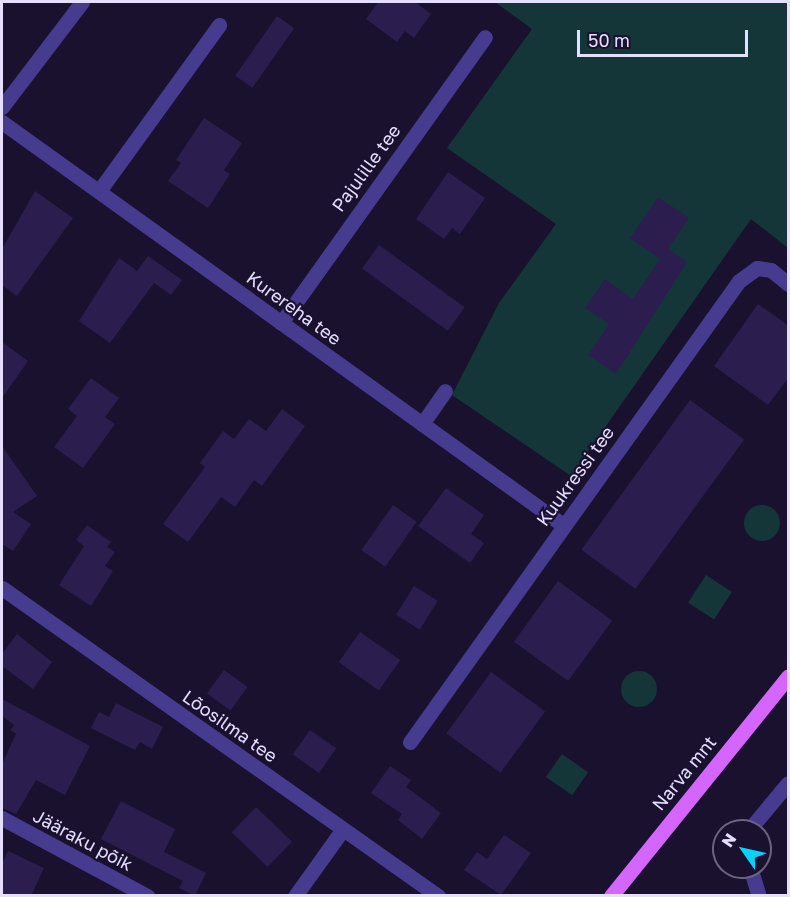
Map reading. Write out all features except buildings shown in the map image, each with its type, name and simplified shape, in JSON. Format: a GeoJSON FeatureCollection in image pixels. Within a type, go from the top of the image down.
{"type":"FeatureCollection","features":[{"type":"Feature","properties":{"kind":"main road","name":"Narva mnt"},"geometry":{"type":"LineString","coordinates":[[611,896],[789,676]]}},
{"type":"Feature","properties":{"kind":"street"},"geometry":{"type":"LineString","coordinates":[[2,107],[82,2]]}},
{"type":"Feature","properties":{"kind":"street"},"geometry":{"type":"LineString","coordinates":[[99,191],[219,25]]}},
{"type":"Feature","properties":{"kind":"street","name":"Pajulille tee"},"geometry":{"type":"LineString","coordinates":[[281,323],[485,37]]}},
{"type":"Feature","properties":{"kind":"street","name":"Kurereha tee"},"geometry":{"type":"LineString","coordinates":[[2,122],[563,525]]}},
{"type":"Feature","properties":{"kind":"street","name":"Kuukressi tee"},"geometry":{"type":"LineString","coordinates":[[410,742],[739,281],[758,268],[771,270],[789,284]]}},
{"type":"Feature","properties":{"kind":"street"},"geometry":{"type":"LineString","coordinates":[[422,424],[445,391]]}},
{"type":"Feature","properties":{"kind":"street","name":"Lõosilma tee"},"geometry":{"type":"LineString","coordinates":[[2,588],[438,896]]}},
{"type":"Feature","properties":{"kind":"street"},"geometry":{"type":"LineString","coordinates":[[758,819],[789,783]]}},
{"type":"Feature","properties":{"kind":"street","name":"Jääraku põik"},"geometry":{"type":"LineString","coordinates":[[2,818],[147,896]]}},
{"type":"Feature","properties":{"kind":"street"},"geometry":{"type":"LineString","coordinates":[[295,896],[344,829]]}},
{"type":"Feature","properties":{"kind":"street"},"geometry":{"type":"LineString","coordinates":[[754,879],[759,896]]}},
{"type":"Feature","properties":{"kind":"green space"},"geometry":{"type":"Polygon","coordinates":[[[495,2],[788,2],[788,248],[751,219],[571,476],[452,395],[499,303],[556,224],[447,148],[532,29],[495,2]]]}},
{"type":"Feature","properties":{"kind":"green space"},"geometry":{"type":"Polygon","coordinates":[[[762,505],[774,511],[780,523],[774,535],[762,541],[750,535],[744,523],[750,511],[762,505]]]}},
{"type":"Feature","properties":{"kind":"green space"},"geometry":{"type":"Polygon","coordinates":[[[706,575],[732,592],[714,620],[688,603],[706,575]]]}},
{"type":"Feature","properties":{"kind":"green space"},"geometry":{"type":"Polygon","coordinates":[[[639,671],[651,677],[657,689],[651,701],[639,707],[627,701],[621,689],[627,677],[639,671]]]}},
{"type":"Feature","properties":{"kind":"green space"},"geometry":{"type":"Polygon","coordinates":[[[562,754],[588,772],[572,795],[546,777],[562,754]]]}}]}
